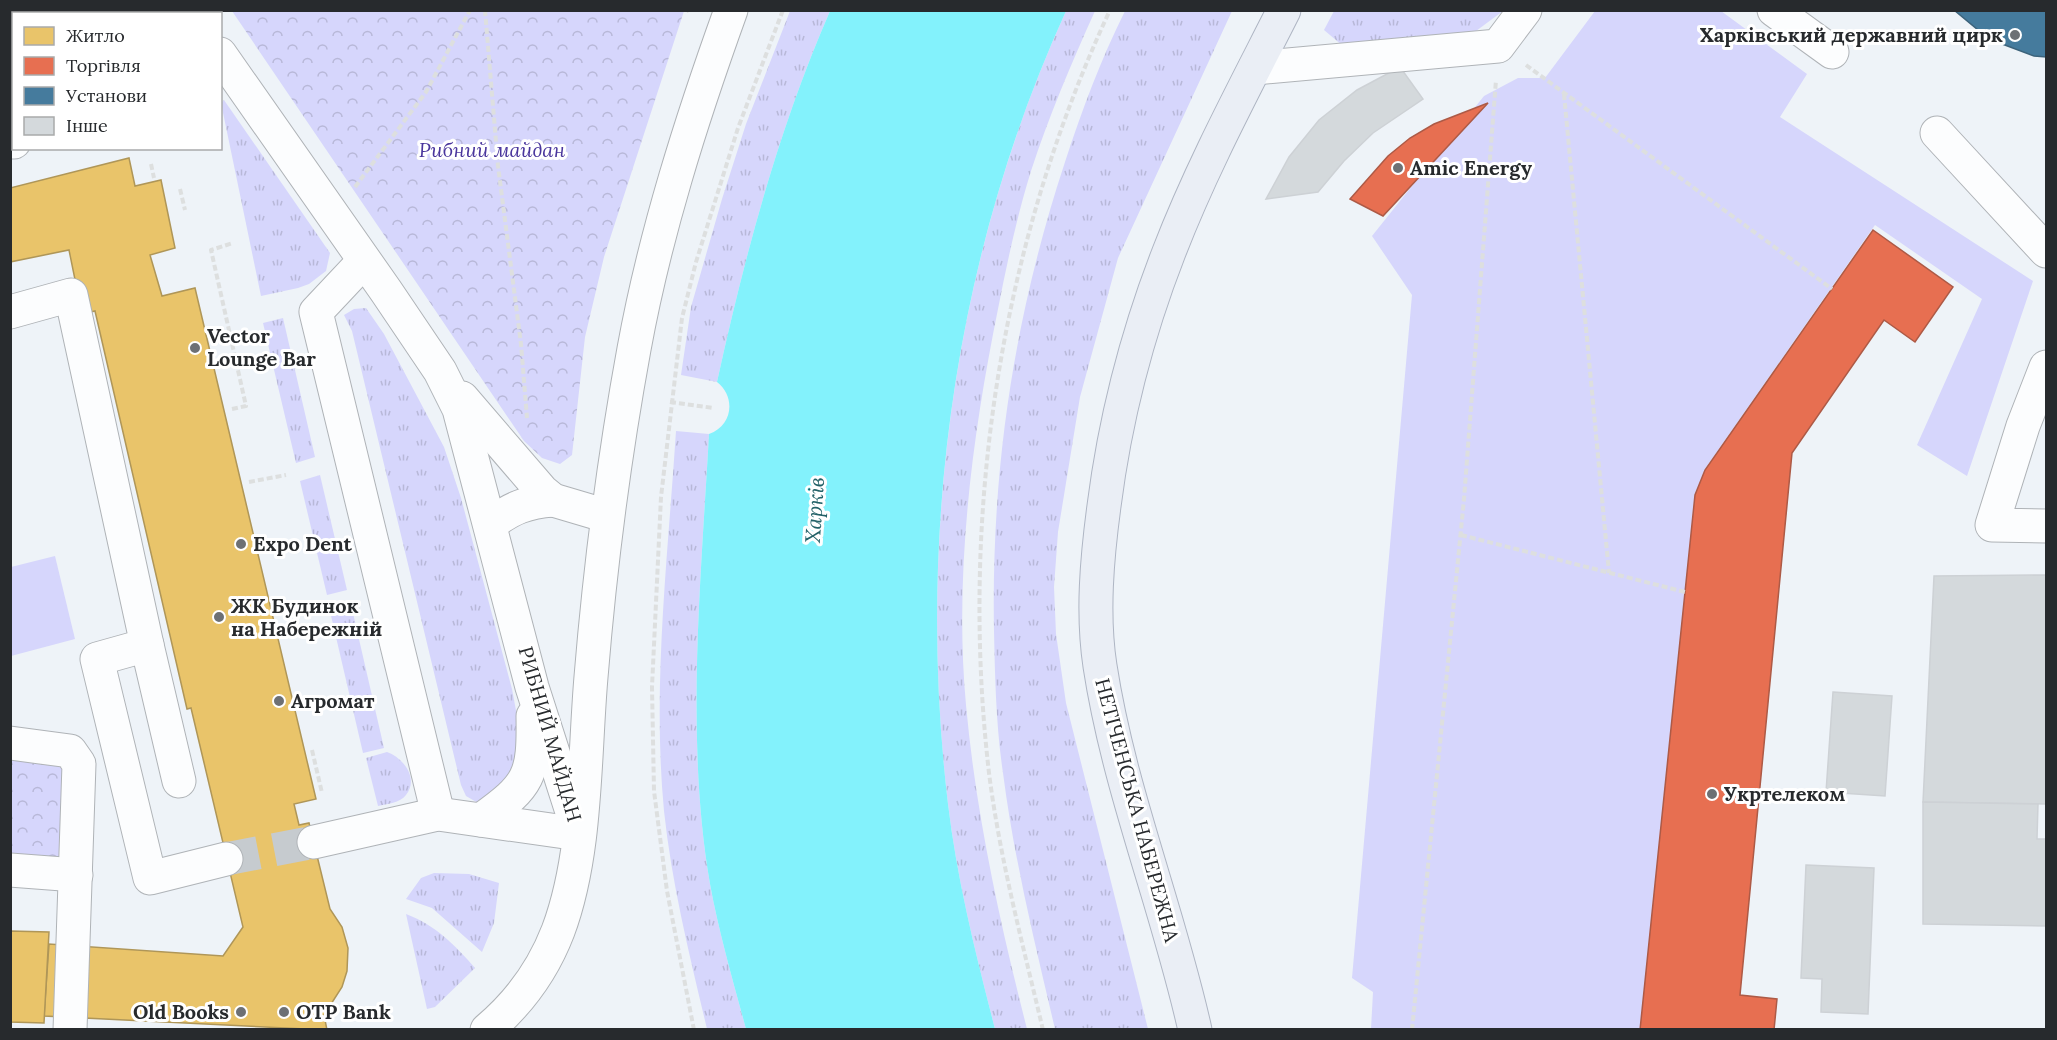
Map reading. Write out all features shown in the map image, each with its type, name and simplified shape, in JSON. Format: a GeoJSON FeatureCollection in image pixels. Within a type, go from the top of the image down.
{"type":"FeatureCollection","features":[{"type":"Feature","properties":{"kind":"main road","name":"НЕТІЧЕНСЬКА НАБЕРЕЖНА"},"geometry":{"type":"LineString","coordinates":[[1195,1029],[1106,700],[1097,626],[1100,538],[1125,392],[1158,282],[1192,200],[1284,10]]}},
{"type":"Feature","properties":{"kind":"street","name":"РИБНИЙ МАЙДАН"},"geometry":{"type":"LineString","coordinates":[[579,834],[596,620],[607,516],[648,278],[697,108],[731,10]]}},
{"type":"Feature","properties":{"kind":"street"},"geometry":{"type":"LineString","coordinates":[[1255,68],[1498,46],[1526,10]]}},
{"type":"Feature","properties":{"kind":"street"},"geometry":{"type":"LineString","coordinates":[[1774,10],[1832,52]]}},
{"type":"Feature","properties":{"kind":"street","name":"РИБНИЙ МАЙДАН"},"geometry":{"type":"LineString","coordinates":[[224,65],[440,372],[459,409],[532,687],[579,834]]}},
{"type":"Feature","properties":{"kind":"street"},"geometry":{"type":"LineString","coordinates":[[1937,133],[2046,251]]}},
{"type":"Feature","properties":{"kind":"street"},"geometry":{"type":"LineString","coordinates":[[364,261],[316,312],[438,813]]}},
{"type":"Feature","properties":{"kind":"street"},"geometry":{"type":"LineString","coordinates":[[10,312],[71,296],[179,781]]}},
{"type":"Feature","properties":{"kind":"street"},"geometry":{"type":"LineString","coordinates":[[2046,368],[2023,426],[1992,525],[2046,526]]}},
{"type":"Feature","properties":{"kind":"street"},"geometry":{"type":"LineString","coordinates":[[440,372],[527,477],[553,500]]}},
{"type":"Feature","properties":{"kind":"street"},"geometry":{"type":"LineString","coordinates":[[491,524],[508,510],[531,501],[553,500],[607,516]]}},
{"type":"Feature","properties":{"kind":"street"},"geometry":{"type":"LineString","coordinates":[[147,645],[97,659],[150,878],[226,859]]}},
{"type":"Feature","properties":{"kind":"street"},"geometry":{"type":"LineString","coordinates":[[481,820],[514,796],[528,776],[534,753],[532,687]]}},
{"type":"Feature","properties":{"kind":"street"},"geometry":{"type":"LineString","coordinates":[[10,743],[70,751],[79,764],[70,1029]]}},
{"type":"Feature","properties":{"kind":"street"},"geometry":{"type":"LineString","coordinates":[[314,842],[438,813],[579,834],[557,932],[531,983],[517,1002],[487,1029]]}},
{"type":"Feature","properties":{"kind":"street"},"geometry":{"type":"LineString","coordinates":[[10,870],[76,875]]}},
{"type":"Feature","properties":{"kind":"path"},"geometry":{"type":"LineString","coordinates":[[349,194],[426,92],[470,10]]}},
{"type":"Feature","properties":{"kind":"path"},"geometry":{"type":"LineString","coordinates":[[485,10],[498,166],[521,344],[528,422]]}},
{"type":"Feature","properties":{"kind":"path"},"geometry":{"type":"LineString","coordinates":[[694,1029],[667,891],[654,791],[653,653],[661,496],[670,402],[682,318],[696,262],[738,128],[783,10]]}},
{"type":"Feature","properties":{"kind":"path"},"geometry":{"type":"LineString","coordinates":[[1043,1029],[1003,858],[989,773],[980,604],[982,512],[996,394],[1028,234],[1062,124],[1110,10]]}},
{"type":"Feature","properties":{"kind":"path"},"geometry":{"type":"LineString","coordinates":[[1498,46],[1832,289]]}},
{"type":"Feature","properties":{"kind":"path"},"geometry":{"type":"LineString","coordinates":[[1412,1029],[1461,535],[1496,103],[1498,46]]}},
{"type":"Feature","properties":{"kind":"path"},"geometry":{"type":"LineString","coordinates":[[1564,94],[1609,573]]}},
{"type":"Feature","properties":{"kind":"path"},"geometry":{"type":"LineString","coordinates":[[151,164],[154,178]]}},
{"type":"Feature","properties":{"kind":"path"},"geometry":{"type":"LineString","coordinates":[[180,189],[185,210]]}},
{"type":"Feature","properties":{"kind":"path"},"geometry":{"type":"LineString","coordinates":[[232,409],[246,406],[211,250],[233,243]]}},
{"type":"Feature","properties":{"kind":"path"},"geometry":{"type":"LineString","coordinates":[[670,402],[714,408]]}},
{"type":"Feature","properties":{"kind":"path"},"geometry":{"type":"LineString","coordinates":[[249,482],[286,475]]}},
{"type":"Feature","properties":{"kind":"path"},"geometry":{"type":"LineString","coordinates":[[1461,535],[1685,592]]}},
{"type":"Feature","properties":{"kind":"path"},"geometry":{"type":"LineString","coordinates":[[280,611],[317,603]]}},
{"type":"Feature","properties":{"kind":"path"},"geometry":{"type":"LineString","coordinates":[[312,750],[322,793]]}},
{"type":"Feature","properties":{"kind":"green space","name":"Рибний майдан"},"geometry":{"type":"Polygon","coordinates":[[[232,11],[684,11],[604,257],[585,337],[572,455],[560,464],[542,458],[524,441],[232,11]]]}},
{"type":"Feature","properties":{"kind":"green space"},"geometry":{"type":"Polygon","coordinates":[[[790,11],[830,11],[794,101],[764,194],[717,382],[681,375],[691,307],[722,199],[746,124],[790,11]]]}},
{"type":"Feature","properties":{"kind":"green space"},"geometry":{"type":"Polygon","coordinates":[[[1066,11],[1095,11],[1045,130],[1017,222],[980,406],[964,556],[963,656],[970,746],[990,868],[1027,1029],[995,1029],[962,889],[948,804],[939,703],[937,602],[942,500],[953,399],[971,299],[996,201],[1027,104],[1066,11]]]}},
{"type":"Feature","properties":{"kind":"green space"},"geometry":{"type":"Polygon","coordinates":[[[1125,11],[1232,11],[1118,258],[1080,397],[1058,532],[1054,587],[1056,634],[1066,703],[1148,1029],[1055,1029],[1019,869],[1001,755],[996,702],[994,631],[997,511],[1009,394],[1032,278],[1047,220],[1078,123],[1125,11]]]}},
{"type":"Feature","properties":{"kind":"green space"},"geometry":{"type":"Polygon","coordinates":[[[1334,11],[1503,11],[1472,34],[1343,46],[1324,30],[1334,11]]]}},
{"type":"Feature","properties":{"kind":"green space"},"geometry":{"type":"Polygon","coordinates":[[[1595,11],[1721,11],[1807,74],[1780,117],[2033,281],[1967,476],[1917,445],[1982,299],[1875,225],[1705,469],[1696,495],[1640,1029],[1371,1029],[1373,992],[1352,978],[1412,295],[1372,236],[1484,96],[1518,78],[1545,78],[1595,11]]]}},
{"type":"Feature","properties":{"kind":"green space"},"geometry":{"type":"Polygon","coordinates":[[[224,100],[330,253],[326,271],[309,284],[261,296],[222,102],[224,100]]]}},
{"type":"Feature","properties":{"kind":"green space"},"geometry":{"type":"Polygon","coordinates":[[[366,308],[384,334],[444,447],[461,498],[512,689],[525,759],[521,776],[478,803],[466,796],[461,785],[352,331],[344,315],[354,309],[366,308]]]}},
{"type":"Feature","properties":{"kind":"green space"},"geometry":{"type":"Polygon","coordinates":[[[283,318],[315,457],[296,463],[263,323],[283,318]]]}},
{"type":"Feature","properties":{"kind":"green space"},"geometry":{"type":"Polygon","coordinates":[[[676,431],[709,434],[697,659],[698,773],[702,829],[710,884],[746,1029],[707,1029],[688,948],[667,839],[661,764],[660,669],[676,431]]]}},
{"type":"Feature","properties":{"kind":"green space"},"geometry":{"type":"Polygon","coordinates":[[[320,475],[347,590],[327,595],[300,481],[320,475]]]}},
{"type":"Feature","properties":{"kind":"green space"},"geometry":{"type":"Polygon","coordinates":[[[55,556],[75,639],[11,656],[11,567],[55,556]]]}},
{"type":"Feature","properties":{"kind":"green space"},"geometry":{"type":"Polygon","coordinates":[[[350,600],[384,748],[363,753],[329,607],[350,600]]]}},
{"type":"Feature","properties":{"kind":"green space"},"geometry":{"type":"Polygon","coordinates":[[[387,752],[399,759],[408,770],[410,789],[400,800],[378,806],[366,758],[387,752]]]}},
{"type":"Feature","properties":{"kind":"green space"},"geometry":{"type":"Polygon","coordinates":[[[10,754],[65,759],[59,862],[11,858],[10,754]]]}},
{"type":"Feature","properties":{"kind":"green space"},"geometry":{"type":"Polygon","coordinates":[[[434,873],[469,874],[499,883],[494,923],[482,952],[432,908],[406,899],[421,878],[434,873]]]}},
{"type":"Feature","properties":{"kind":"green space"},"geometry":{"type":"Polygon","coordinates":[[[406,914],[444,936],[475,968],[435,1007],[427,1009],[406,914]]]}},
{"type":"Feature","properties":{"kind":"water","name":"Харків"},"geometry":{"type":"Polygon","coordinates":[[[830,11],[1066,11],[1027,104],[996,201],[971,299],[953,399],[942,500],[937,601],[939,703],[948,804],[962,889],[995,1029],[746,1029],[710,884],[702,829],[697,717],[699,602],[709,434],[723,424],[729,410],[727,395],[717,382],[764,193],[794,101],[830,11]]]}},
{"type":"Feature","properties":{"kind":"building: Житло","name":"ЖК Будинок на Набережній"},"geometry":{"type":"Polygon","coordinates":[[[129,158],[135,186],[161,180],[175,248],[150,255],[162,296],[195,288],[316,799],[294,804],[299,825],[309,823],[330,909],[342,927],[348,948],[347,971],[342,987],[324,1015],[327,1030],[44,1016],[49,944],[223,956],[243,927],[191,708],[187,709],[95,311],[82,314],[69,250],[10,262],[10,188],[129,158]]]}},
{"type":"Feature","properties":{"kind":"building: Житло"},"geometry":{"type":"Polygon","coordinates":[[[10,931],[49,932],[44,1023],[10,1022],[10,931]]]}},
{"type":"Feature","properties":{"kind":"building: Торгівля"},"geometry":{"type":"Polygon","coordinates":[[[1488,103],[1383,216],[1350,199],[1388,156],[1410,138],[1434,124],[1488,103]]]}},
{"type":"Feature","properties":{"kind":"building: Торгівля","name":"Укртелеком"},"geometry":{"type":"Polygon","coordinates":[[[1873,230],[1953,287],[1915,342],[1884,320],[1792,453],[1740,995],[1777,999],[1774,1030],[1640,1030],[1695,495],[1705,470],[1873,230]]]}},
{"type":"Feature","properties":{"kind":"building: Установи","name":"Харківський державний цирк"},"geometry":{"type":"Polygon","coordinates":[[[1954,10],[2046,10],[2046,57],[2034,56],[1989,39],[1954,10]]]}},
{"type":"Feature","properties":{"kind":"building: Інше"},"geometry":{"type":"Polygon","coordinates":[[[1400,67],[1423,99],[1373,133],[1344,161],[1318,192],[1266,199],[1289,157],[1319,120],[1357,90],[1400,67]]]}},
{"type":"Feature","properties":{"kind":"building: Інше"},"geometry":{"type":"Polygon","coordinates":[[[2046,575],[2046,804],[1923,802],[1934,576],[2046,575]]]}},
{"type":"Feature","properties":{"kind":"building: Інше"},"geometry":{"type":"Polygon","coordinates":[[[1833,692],[1892,696],[1885,796],[1826,792],[1833,692]]]}},
{"type":"Feature","properties":{"kind":"building: Інше"},"geometry":{"type":"Polygon","coordinates":[[[1923,802],[2038,804],[2037,839],[2046,839],[2046,926],[1923,924],[1923,802]]]}},
{"type":"Feature","properties":{"kind":"building: Інше"},"geometry":{"type":"Polygon","coordinates":[[[1806,865],[1874,868],[1868,1014],[1821,1012],[1822,979],[1801,978],[1806,865]]]}},
{"type":"Feature","properties":{"kind":"tunnel"},"geometry":{"type":"LineString","coordinates":[[226,859],[314,842]]}},
{"type":"Feature","properties":{"kind":"place","name":"Харківський державний цирк"},"geometry":{"type":"Point","coordinates":[2015,35]}},
{"type":"Feature","properties":{"kind":"place","name":"Amic Energy"},"geometry":{"type":"Point","coordinates":[1398,168]}},
{"type":"Feature","properties":{"kind":"place","name":"Vector Lounge Bar"},"geometry":{"type":"Point","coordinates":[195,348]}},
{"type":"Feature","properties":{"kind":"place","name":"Expo Dent"},"geometry":{"type":"Point","coordinates":[241,544]}},
{"type":"Feature","properties":{"kind":"place","name":"ЖК Будинок на Набережній"},"geometry":{"type":"Point","coordinates":[219,617]}},
{"type":"Feature","properties":{"kind":"place","name":"Агромат"},"geometry":{"type":"Point","coordinates":[279,701]}},
{"type":"Feature","properties":{"kind":"place","name":"Укртелеком"},"geometry":{"type":"Point","coordinates":[1712,794]}},
{"type":"Feature","properties":{"kind":"place","name":"Old Books"},"geometry":{"type":"Point","coordinates":[241,1012]}},
{"type":"Feature","properties":{"kind":"place","name":"OTP Bank"},"geometry":{"type":"Point","coordinates":[284,1012]}}]}
